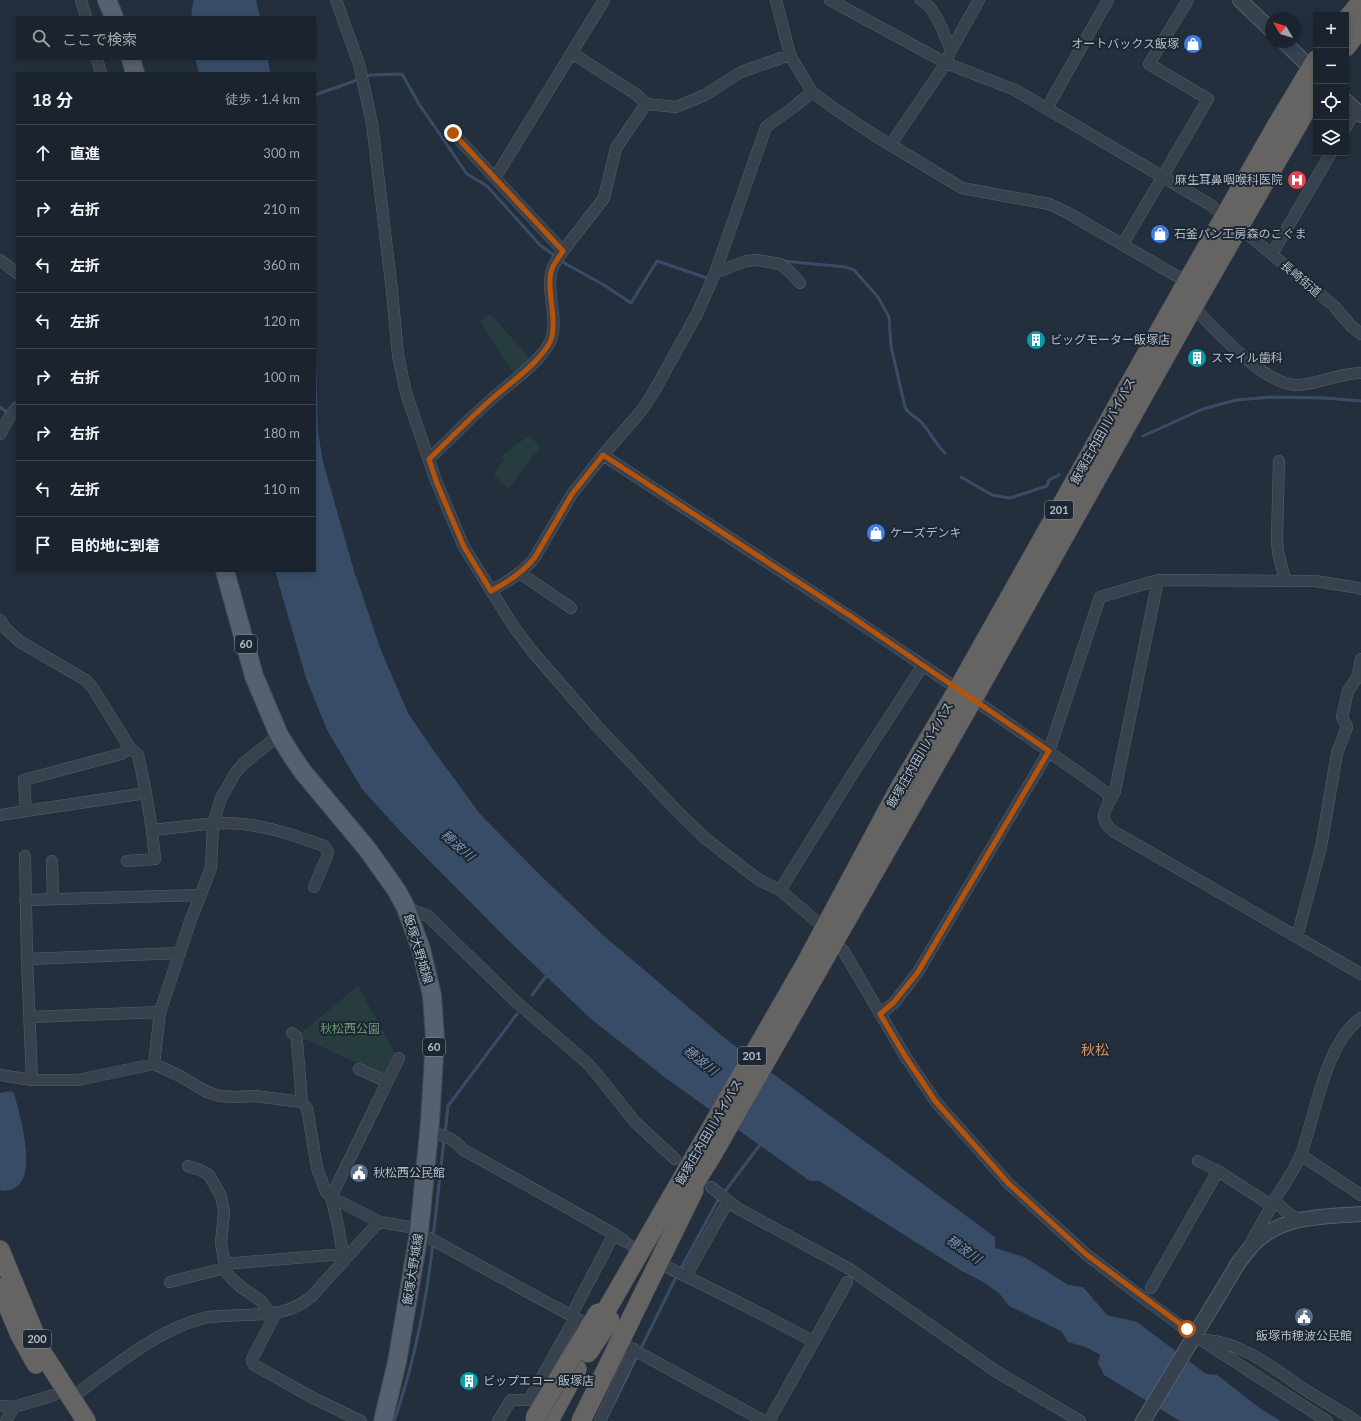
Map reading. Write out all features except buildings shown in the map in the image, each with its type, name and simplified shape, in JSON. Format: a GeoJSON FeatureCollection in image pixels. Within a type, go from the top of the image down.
{"type":"FeatureCollection","features":[{"type":"Feature","properties":{"kind":"highway"},"geometry":{"type":"LineString","coordinates":[[1349,16],[1361,2]]}},
{"type":"Feature","properties":{"kind":"highway"},"geometry":{"type":"LineString","coordinates":[[1349,43],[1361,27]]}},
{"type":"Feature","properties":{"kind":"highway","name":"飯塚庄内田川バイパス"},"geometry":{"type":"LineString","coordinates":[[539,1420],[577,1369],[609,1320],[966,694],[1193,307],[1232,222],[1313,69]]}},
{"type":"Feature","properties":{"kind":"highway","name":"飯塚庄内田川バイパス"},"geometry":{"type":"LineString","coordinates":[[966,694],[1187,282],[1232,222],[1313,98]]}},
{"type":"Feature","properties":{"kind":"highway","name":"飯塚庄内田川バイパス"},"geometry":{"type":"LineString","coordinates":[[609,1320],[621,1285],[705,1153]]}},
{"type":"Feature","properties":{"kind":"highway","name":"200"},"geometry":{"type":"LineString","coordinates":[[0,1250],[4,1286],[43,1354],[72,1421]]}},
{"type":"Feature","properties":{"kind":"highway"},"geometry":{"type":"LineString","coordinates":[[539,1420],[609,1320]]}},
{"type":"Feature","properties":{"kind":"highway"},"geometry":{"type":"LineString","coordinates":[[581,1421],[609,1320]]}},
{"type":"Feature","properties":{"kind":"highway","name":"200"},"geometry":{"type":"LineString","coordinates":[[62,1396],[86,1421]]}},
{"type":"Feature","properties":{"kind":"main road"},"geometry":{"type":"LineString","coordinates":[[107,0],[114,16]]}},
{"type":"Feature","properties":{"kind":"main road"},"geometry":{"type":"LineString","coordinates":[[131,60],[136,72]]}},
{"type":"Feature","properties":{"kind":"main road","name":"飯塚大野城線"},"geometry":{"type":"LineString","coordinates":[[225,572],[254,676],[279,735],[303,772],[368,850],[388,878],[406,908],[421,949],[432,995],[435,1039],[433,1132],[422,1234],[387,1420]]}},
{"type":"Feature","properties":{"kind":"street"},"geometry":{"type":"LineString","coordinates":[[81,0],[86,16]]}},
{"type":"Feature","properties":{"kind":"street"},"geometry":{"type":"LineString","coordinates":[[336,0],[359,64],[372,123],[398,355],[406,393],[436,481],[464,547],[512,624],[532,651],[597,726],[677,811],[706,839],[759,880],[780,890],[815,920]]}},
{"type":"Feature","properties":{"kind":"street"},"geometry":{"type":"LineString","coordinates":[[495,178],[604,0]]}},
{"type":"Feature","properties":{"kind":"street"},"geometry":{"type":"LineString","coordinates":[[776,0],[790,55],[812,92],[841,114],[962,188],[1049,204],[1123,244],[1187,282],[1193,307],[1231,346],[1277,380],[1287,384],[1299,385],[1361,373]]}},
{"type":"Feature","properties":{"kind":"street","name":"長崎街道"},"geometry":{"type":"LineString","coordinates":[[830,0],[843,3],[946,63],[1015,90],[1208,204],[1272,254],[1334,306],[1351,326],[1361,334]]}},
{"type":"Feature","properties":{"kind":"street"},"geometry":{"type":"LineString","coordinates":[[911,0],[913,2],[918,0]]}},
{"type":"Feature","properties":{"kind":"street"},"geometry":{"type":"LineString","coordinates":[[921,0],[930,6],[934,12],[951,50]]}},
{"type":"Feature","properties":{"kind":"street"},"geometry":{"type":"LineString","coordinates":[[891,144],[946,63],[951,50],[979,0]]}},
{"type":"Feature","properties":{"kind":"street"},"geometry":{"type":"LineString","coordinates":[[1047,108],[1108,0]]}},
{"type":"Feature","properties":{"kind":"street"},"geometry":{"type":"LineString","coordinates":[[1123,244],[1164,177],[1208,99],[1149,64],[1188,0]]}},
{"type":"Feature","properties":{"kind":"street"},"geometry":{"type":"LineString","coordinates":[[1240,0],[1265,24]]}},
{"type":"Feature","properties":{"kind":"street"},"geometry":{"type":"LineString","coordinates":[[1291,48],[1313,66]]}},
{"type":"Feature","properties":{"kind":"street"},"geometry":{"type":"LineString","coordinates":[[572,53],[637,95],[646,104],[676,107],[705,95],[742,72],[790,55]]}},
{"type":"Feature","properties":{"kind":"street"},"geometry":{"type":"LineString","coordinates":[[97,60],[101,72]]}},
{"type":"Feature","properties":{"kind":"street"},"geometry":{"type":"LineString","coordinates":[[491,591],[520,573],[528,566],[535,557],[572,494],[642,410],[652,395],[698,312],[715,274],[766,127],[812,92]]}},
{"type":"Feature","properties":{"kind":"street"},"geometry":{"type":"LineString","coordinates":[[429,459],[492,399],[537,360],[551,341],[553,328],[550,277],[552,268],[563,251],[604,198],[616,148],[646,104]]}},
{"type":"Feature","properties":{"kind":"street"},"geometry":{"type":"LineString","coordinates":[[1349,120],[1354,109]]}},
{"type":"Feature","properties":{"kind":"street"},"geometry":{"type":"LineString","coordinates":[[453,133],[563,251]]}},
{"type":"Feature","properties":{"kind":"street"},"geometry":{"type":"LineString","coordinates":[[1272,254],[1329,156]]}},
{"type":"Feature","properties":{"kind":"street"},"geometry":{"type":"LineString","coordinates":[[0,260],[16,272]]}},
{"type":"Feature","properties":{"kind":"street"},"geometry":{"type":"LineString","coordinates":[[715,274],[746,261],[757,260],[780,264],[800,283]]}},
{"type":"Feature","properties":{"kind":"street"},"geometry":{"type":"LineString","coordinates":[[0,434],[16,408]]}},
{"type":"Feature","properties":{"kind":"street"},"geometry":{"type":"LineString","coordinates":[[603,455],[966,694],[1107,793],[1110,800]]}},
{"type":"Feature","properties":{"kind":"street"},"geometry":{"type":"LineString","coordinates":[[1279,461],[1277,538],[1278,552],[1286,580]]}},
{"type":"Feature","properties":{"kind":"street"},"geometry":{"type":"LineString","coordinates":[[520,573],[571,608]]}},
{"type":"Feature","properties":{"kind":"street"},"geometry":{"type":"LineString","coordinates":[[1158,580],[1115,791],[1103,817],[1104,822],[1113,831],[1361,974]]}},
{"type":"Feature","properties":{"kind":"street"},"geometry":{"type":"LineString","coordinates":[[880,1014],[894,1002],[918,972],[1049,751],[1100,597],[1158,580],[1315,581],[1361,589]]}},
{"type":"Feature","properties":{"kind":"street"},"geometry":{"type":"LineString","coordinates":[[0,620],[18,642],[87,681],[130,748],[138,755],[146,793],[155,859],[127,861]]}},
{"type":"Feature","properties":{"kind":"street"},"geometry":{"type":"LineString","coordinates":[[1297,937],[1321,847],[1337,753],[1347,727],[1342,717],[1348,691],[1357,678],[1361,659]]}},
{"type":"Feature","properties":{"kind":"street"},"geometry":{"type":"LineString","coordinates":[[780,890],[923,665]]}},
{"type":"Feature","properties":{"kind":"street"},"geometry":{"type":"LineString","coordinates":[[154,1064],[160,1012],[200,895],[211,868],[213,824],[221,798],[236,772],[243,764],[279,735]]}},
{"type":"Feature","properties":{"kind":"street"},"geometry":{"type":"LineString","coordinates":[[26,811],[24,780],[121,754],[130,748]]}},
{"type":"Feature","properties":{"kind":"street"},"geometry":{"type":"LineString","coordinates":[[0,816],[146,793]]}},
{"type":"Feature","properties":{"kind":"street"},"geometry":{"type":"LineString","coordinates":[[152,830],[228,823],[253,826],[292,834],[324,846],[328,852],[314,887]]}},
{"type":"Feature","properties":{"kind":"street"},"geometry":{"type":"LineString","coordinates":[[24,856],[32,1080]]}},
{"type":"Feature","properties":{"kind":"street"},"geometry":{"type":"LineString","coordinates":[[52,861],[53,900]]}},
{"type":"Feature","properties":{"kind":"street"},"geometry":{"type":"LineString","coordinates":[[25,900],[200,895]]}},
{"type":"Feature","properties":{"kind":"street"},"geometry":{"type":"LineString","coordinates":[[406,908],[428,916],[514,1000],[586,1062],[635,1122],[674,1159]]}},
{"type":"Feature","properties":{"kind":"street"},"geometry":{"type":"LineString","coordinates":[[843,950],[905,1056],[936,1102],[1009,1184],[1087,1255],[1197,1338],[1326,1421]]}},
{"type":"Feature","properties":{"kind":"street"},"geometry":{"type":"LineString","coordinates":[[27,959],[180,953]]}},
{"type":"Feature","properties":{"kind":"street"},"geometry":{"type":"LineString","coordinates":[[30,1017],[160,1012]]}},
{"type":"Feature","properties":{"kind":"street"},"geometry":{"type":"LineString","coordinates":[[1143,1421],[1197,1338],[1301,1155],[1331,1060],[1342,1038],[1355,1022],[1361,1018]]}},
{"type":"Feature","properties":{"kind":"street"},"geometry":{"type":"LineString","coordinates":[[292,1033],[296,1036],[297,1041],[302,1102],[307,1108],[317,1168],[324,1188],[331,1197],[338,1225],[343,1257]]}},
{"type":"Feature","properties":{"kind":"street"},"geometry":{"type":"LineString","coordinates":[[331,1197],[399,1058]]}},
{"type":"Feature","properties":{"kind":"street"},"geometry":{"type":"LineString","coordinates":[[0,1075],[32,1080],[78,1080],[154,1064],[180,1076],[207,1092],[220,1096],[255,1096],[302,1102]]}},
{"type":"Feature","properties":{"kind":"street"},"geometry":{"type":"LineString","coordinates":[[359,1068],[387,1082]]}},
{"type":"Feature","properties":{"kind":"street"},"geometry":{"type":"LineString","coordinates":[[433,1132],[458,1143],[462,1149],[624,1241]]}},
{"type":"Feature","properties":{"kind":"street"},"geometry":{"type":"LineString","coordinates":[[1301,1155],[1361,1195]]}},
{"type":"Feature","properties":{"kind":"street"},"geometry":{"type":"LineString","coordinates":[[1198,1161],[1274,1203],[1289,1215],[1299,1219]]}},
{"type":"Feature","properties":{"kind":"street"},"geometry":{"type":"LineString","coordinates":[[188,1166],[209,1175],[221,1196],[224,1212],[221,1243],[226,1272],[231,1278],[261,1301],[273,1313]]}},
{"type":"Feature","properties":{"kind":"street"},"geometry":{"type":"LineString","coordinates":[[1151,1288],[1218,1171]]}},
{"type":"Feature","properties":{"kind":"street"},"geometry":{"type":"LineString","coordinates":[[813,1341],[677,1272],[721,1195],[737,1208],[848,1268],[997,1372],[1080,1421]]}},
{"type":"Feature","properties":{"kind":"street"},"geometry":{"type":"LineString","coordinates":[[331,1197],[380,1222],[409,1227],[764,1421]]}},
{"type":"Feature","properties":{"kind":"street"},"geometry":{"type":"LineString","coordinates":[[1239,1262],[1254,1244],[1271,1231],[1282,1225],[1299,1219],[1361,1214]]}},
{"type":"Feature","properties":{"kind":"street"},"geometry":{"type":"LineString","coordinates":[[0,1406],[14,1407],[62,1396],[168,1331],[204,1318],[273,1313],[293,1309],[303,1304],[312,1296],[343,1257],[380,1222]]}},
{"type":"Feature","properties":{"kind":"street"},"geometry":{"type":"LineString","coordinates":[[498,1421],[510,1400],[529,1400],[573,1317],[614,1234]]}},
{"type":"Feature","properties":{"kind":"street"},"geometry":{"type":"LineString","coordinates":[[170,1282],[225,1266],[343,1257]]}},
{"type":"Feature","properties":{"kind":"street"},"geometry":{"type":"LineString","coordinates":[[769,1421],[846,1282]]}},
{"type":"Feature","properties":{"kind":"street"},"geometry":{"type":"LineString","coordinates":[[273,1313],[253,1357],[252,1361],[254,1365],[313,1398],[361,1421]]}},
{"type":"Feature","properties":{"kind":"street"},"geometry":{"type":"LineString","coordinates":[[1197,1338],[1228,1344],[1248,1352],[1356,1421]]}},
{"type":"Feature","properties":{"kind":"street"},"geometry":{"type":"LineString","coordinates":[[600,1421],[638,1351]]}},
{"type":"Feature","properties":{"kind":"street"},"geometry":{"type":"LineString","coordinates":[[6,1421],[14,1407]]}},
{"type":"Feature","properties":{"kind":"green space"},"geometry":{"type":"Polygon","coordinates":[[[490,314],[531,359],[514,374],[480,322],[490,314]]]}},
{"type":"Feature","properties":{"kind":"green space"},"geometry":{"type":"Polygon","coordinates":[[[530,436],[540,447],[509,488],[494,475],[504,460],[501,456],[530,436]]]}},
{"type":"Feature","properties":{"kind":"green space","name":"秋松西公園"},"geometry":{"type":"Polygon","coordinates":[[[358,986],[397,1057],[387,1077],[305,1039],[299,1041],[297,1036],[358,986]]]}},
{"type":"Feature","properties":{"kind":"water"},"geometry":{"type":"Polygon","coordinates":[[[193,0],[256,0],[260,16],[192,16],[193,0]]]}},
{"type":"Feature","properties":{"kind":"water"},"geometry":{"type":"Polygon","coordinates":[[[195,60],[268,60],[270,72],[199,72],[195,60]]]}},
{"type":"Feature","properties":{"kind":"water","name":"穂波川"},"geometry":{"type":"Polygon","coordinates":[[[316,354],[318,432],[323,462],[354,571],[382,653],[408,713],[480,814],[540,875],[604,936],[727,1040],[995,1237],[995,1248],[1024,1257],[1068,1285],[1083,1287],[1107,1315],[1137,1322],[1206,1374],[1217,1375],[1261,1409],[1281,1421],[1180,1421],[1104,1375],[1098,1363],[1100,1355],[1086,1347],[1068,1342],[1061,1331],[1009,1306],[999,1293],[983,1282],[960,1270],[819,1181],[810,1181],[663,1076],[590,1018],[507,939],[401,832],[362,789],[327,730],[306,678],[275,572],[316,572],[316,354]]]}},
{"type":"Feature","properties":{"kind":"water"},"geometry":{"type":"Polygon","coordinates":[[[11,1091],[14,1093],[23,1130],[26,1160],[25,1173],[20,1183],[10,1190],[3,1191],[0,1190],[0,1093],[11,1091]]]}},
{"type":"Feature","properties":{"kind":"waterway"},"geometry":{"type":"LineString","coordinates":[[365,77],[371,75],[402,74],[419,104],[467,174],[487,186],[540,245],[566,264],[604,285],[631,303],[657,261],[707,278]]}},
{"type":"Feature","properties":{"kind":"waterway"},"geometry":{"type":"LineString","coordinates":[[316,95],[360,79]]}},
{"type":"Feature","properties":{"kind":"waterway"},"geometry":{"type":"LineString","coordinates":[[782,261],[846,267],[854,270],[878,297],[889,317],[891,346],[905,407],[909,413],[919,420],[945,453]]}},
{"type":"Feature","properties":{"kind":"waterway"},"geometry":{"type":"LineString","coordinates":[[1143,436],[1203,409],[1236,400],[1272,397],[1325,398],[1361,401]]}},
{"type":"Feature","properties":{"kind":"waterway"},"geometry":{"type":"LineString","coordinates":[[0,407],[8,413]]}},
{"type":"Feature","properties":{"kind":"waterway"},"geometry":{"type":"LineString","coordinates":[[961,477],[992,495],[1010,498],[1047,486],[1049,480],[1059,475]]}},
{"type":"Feature","properties":{"kind":"waterway"},"geometry":{"type":"LineString","coordinates":[[532,995],[548,974]]}},
{"type":"Feature","properties":{"kind":"waterway"},"geometry":{"type":"LineString","coordinates":[[445,1134],[448,1106],[517,1014]]}},
{"type":"Feature","properties":{"kind":"waterway"},"geometry":{"type":"LineString","coordinates":[[433,1238],[444,1140]]}},
{"type":"Feature","properties":{"kind":"waterway"},"geometry":{"type":"LineString","coordinates":[[680,1270],[717,1202],[762,1142]]}},
{"type":"Feature","properties":{"kind":"waterway"},"geometry":{"type":"LineString","coordinates":[[394,1421],[408,1378],[418,1333],[427,1288],[433,1243]]}},
{"type":"Feature","properties":{"kind":"waterway"},"geometry":{"type":"LineString","coordinates":[[614,1403],[677,1275]]}},
{"type":"Feature","properties":{"kind":"tunnel"},"geometry":{"type":"LineString","coordinates":[[624,1241],[663,1265]]}},
{"type":"Feature","properties":{"kind":"place","name":"オートバックス飯塚"},"geometry":{"type":"Point","coordinates":[1193,44]}},
{"type":"Feature","properties":{"kind":"place","name":"麻生耳鼻咽喉科医院"},"geometry":{"type":"Point","coordinates":[1297,180]}},
{"type":"Feature","properties":{"kind":"place","name":"石釜パン工房森のこぐま"},"geometry":{"type":"Point","coordinates":[1160,234]}},
{"type":"Feature","properties":{"kind":"place","name":"ビッグモーター飯塚店"},"geometry":{"type":"Point","coordinates":[1036,340]}},
{"type":"Feature","properties":{"kind":"place","name":"スマイル歯科"},"geometry":{"type":"Point","coordinates":[1197,358]}},
{"type":"Feature","properties":{"kind":"place","name":"ケーズデンキ"},"geometry":{"type":"Point","coordinates":[876,533]}},
{"type":"Feature","properties":{"kind":"place","name":"秋松西公民館"},"geometry":{"type":"Point","coordinates":[359,1173]}},
{"type":"Feature","properties":{"kind":"place","name":"飯塚市穂波公民館"},"geometry":{"type":"Point","coordinates":[1304,1317]}},
{"type":"Feature","properties":{"kind":"place","name":"ビップエコー 飯塚店"},"geometry":{"type":"Point","coordinates":[469,1381]}},
{"type":"Feature","properties":{"kind":"district","name":"秋松"},"geometry":{"type":"Point","coordinates":[1095,1050]}},
{"type":"Feature","properties":{"kind":"route"},"geometry":{"type":"LineString","coordinates":[[453,133],[563,251],[552,268],[550,277],[553,328],[551,341],[537,360],[492,399],[429,459],[436,481],[464,547],[491,591],[520,573],[528,566],[535,557],[572,494],[603,455],[849,615],[1049,751],[918,972],[902,994],[880,1014],[905,1056],[936,1102],[1009,1184],[1087,1255],[1143,1298],[1187,1329]]}}]}
